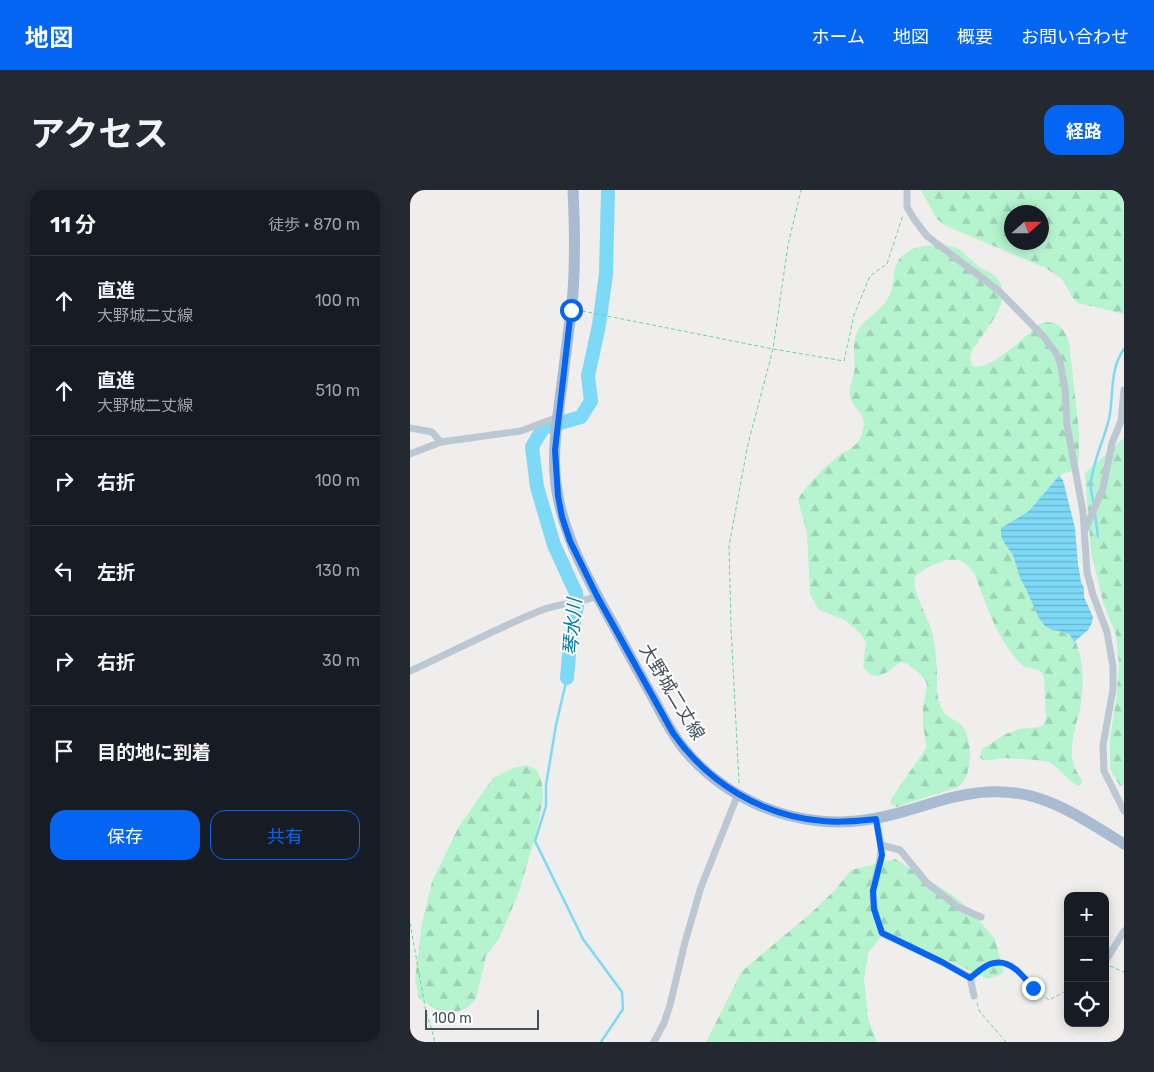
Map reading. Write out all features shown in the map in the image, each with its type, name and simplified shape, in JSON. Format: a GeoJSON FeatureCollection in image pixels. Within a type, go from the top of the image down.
{"type":"FeatureCollection","features":[{"type":"Feature","properties":{"kind":"main road"},"geometry":{"type":"LineString","coordinates":[[558,417],[571,310],[575,258],[573,190]]}},
{"type":"Feature","properties":{"kind":"main road","name":"大野城二丈線"},"geometry":{"type":"LineString","coordinates":[[558,417],[555,473],[562,517],[570,541],[597,596],[663,716],[684,749],[713,777],[738,794],[773,811],[795,817],[842,822],[876,819],[967,794],[1010,792],[1041,798],[1058,804],[1124,844]]}},
{"type":"Feature","properties":{"kind":"street"},"geometry":{"type":"LineString","coordinates":[[907,190],[906,204],[914,219],[927,236],[999,291],[1044,337],[1060,362],[1064,381],[1067,425],[1080,488],[1085,560],[1089,585],[1107,632],[1113,667],[1113,689],[1103,745],[1103,764],[1104,771],[1124,811]]}},
{"type":"Feature","properties":{"kind":"street"},"geometry":{"type":"LineString","coordinates":[[1084,533],[1103,488],[1112,443],[1121,421],[1124,390]]}},
{"type":"Feature","properties":{"kind":"street"},"geometry":{"type":"LineString","coordinates":[[410,454],[441,442],[521,431],[558,417]]}},
{"type":"Feature","properties":{"kind":"street"},"geometry":{"type":"LineString","coordinates":[[410,428],[432,432],[441,442]]}},
{"type":"Feature","properties":{"kind":"street"},"geometry":{"type":"LineString","coordinates":[[410,671],[543,609],[597,596]]}},
{"type":"Feature","properties":{"kind":"street"},"geometry":{"type":"LineString","coordinates":[[654,1042],[664,1023],[670,1005],[701,887],[738,794]]}},
{"type":"Feature","properties":{"kind":"street"},"geometry":{"type":"LineString","coordinates":[[876,819],[882,855],[873,891],[874,909],[882,933],[970,978],[974,996]]}},
{"type":"Feature","properties":{"kind":"street"},"geometry":{"type":"LineString","coordinates":[[881,844],[900,850],[927,883],[958,906],[981,917]]}},
{"type":"Feature","properties":{"kind":"street"},"geometry":{"type":"LineString","coordinates":[[1109,955],[1124,931]]}},
{"type":"Feature","properties":{"kind":"path"},"geometry":{"type":"LineString","coordinates":[[738,794],[729,546],[748,444],[773,350],[788,246],[801,190]]}},
{"type":"Feature","properties":{"kind":"path"},"geometry":{"type":"LineString","coordinates":[[571,310],[596,312],[773,350],[844,360],[854,315],[870,276],[887,264],[906,204]]}},
{"type":"Feature","properties":{"kind":"path"},"geometry":{"type":"LineString","coordinates":[[410,923],[426,1012],[434,1042]]}},
{"type":"Feature","properties":{"kind":"path"},"geometry":{"type":"LineString","coordinates":[[970,978],[988,965],[996,962],[1012,966],[1033,988],[1049,1000],[1064,992]]}},
{"type":"Feature","properties":{"kind":"path"},"geometry":{"type":"LineString","coordinates":[[1109,964],[1124,972]]}},
{"type":"Feature","properties":{"kind":"path"},"geometry":{"type":"LineString","coordinates":[[974,996],[980,1012],[1006,1042]]}},
{"type":"Feature","properties":{"kind":"green space"},"geometry":{"type":"Polygon","coordinates":[[[921,190],[1124,190],[1124,314],[1078,303],[1072,297],[1063,280],[1046,268],[946,226],[936,218],[921,190]]]}},
{"type":"Feature","properties":{"kind":"green space"},"geometry":{"type":"Polygon","coordinates":[[[943,245],[959,249],[978,266],[997,278],[1002,287],[1000,307],[971,353],[972,366],[988,364],[997,359],[1039,324],[1045,322],[1055,323],[1065,332],[1069,342],[1079,432],[1079,460],[1075,470],[1062,474],[1055,485],[1054,628],[1074,637],[1081,658],[1082,695],[1073,738],[1072,759],[1082,783],[1079,786],[1074,784],[1054,765],[1045,761],[1006,758],[984,760],[980,757],[982,749],[1006,734],[1019,729],[1039,727],[1044,724],[1046,719],[1044,677],[1040,671],[1022,665],[1012,654],[996,627],[971,570],[965,563],[952,559],[924,570],[917,575],[914,583],[933,637],[939,703],[943,712],[961,724],[966,733],[970,750],[969,768],[967,776],[958,787],[896,807],[891,804],[891,799],[927,747],[923,726],[923,707],[927,685],[919,673],[906,663],[901,662],[882,675],[872,675],[863,666],[866,643],[861,634],[845,620],[819,610],[810,594],[807,533],[798,500],[804,490],[821,472],[839,455],[853,447],[861,436],[864,422],[860,412],[851,400],[850,392],[854,372],[854,343],[857,332],[881,308],[887,299],[892,289],[895,268],[899,259],[917,247],[943,245]]]}},
{"type":"Feature","properties":{"kind":"green space"},"geometry":{"type":"Polygon","coordinates":[[[1124,438],[1124,785],[1120,786],[1110,769],[1110,738],[1119,665],[1116,635],[1103,602],[1091,552],[1085,473],[1124,438]]]}},
{"type":"Feature","properties":{"kind":"green space"},"geometry":{"type":"Polygon","coordinates":[[[526,765],[537,770],[542,783],[543,798],[537,830],[519,892],[499,939],[486,956],[476,999],[467,1008],[456,1012],[440,1012],[419,998],[415,979],[422,923],[432,882],[459,826],[493,778],[514,768],[526,765]]]}},
{"type":"Feature","properties":{"kind":"green space"},"geometry":{"type":"Polygon","coordinates":[[[895,859],[954,896],[971,911],[995,939],[1004,973],[988,979],[934,954],[881,937],[868,953],[864,978],[868,1019],[877,1042],[706,1042],[742,971],[810,914],[835,890],[851,870],[895,859]]]}},
{"type":"Feature","properties":{"kind":"water"},"geometry":{"type":"Polygon","coordinates":[[[1059,476],[1063,480],[1075,528],[1078,564],[1084,588],[1084,597],[1093,617],[1088,630],[1074,642],[1070,635],[1052,630],[1045,626],[1039,618],[1021,580],[1013,555],[1001,536],[1001,528],[1029,511],[1059,476]]]}},
{"type":"Feature","properties":{"kind":"waterway","name":"琴水川"},"geometry":{"type":"LineString","coordinates":[[567,678],[570,643],[577,605],[576,593],[554,545],[537,487],[532,447],[543,428],[581,417],[591,401],[588,376],[599,325],[606,274],[608,190]]}},
{"type":"Feature","properties":{"kind":"waterway"},"geometry":{"type":"LineString","coordinates":[[1094,505],[1091,488],[1092,475],[1109,419],[1116,366],[1124,349]]}},
{"type":"Feature","properties":{"kind":"waterway"},"geometry":{"type":"LineString","coordinates":[[1095,513],[1098,537]]}},
{"type":"Feature","properties":{"kind":"waterway","name":"琴水川"},"geometry":{"type":"LineString","coordinates":[[567,678],[556,725],[546,785],[546,806],[535,841],[583,939],[622,992],[623,1009],[601,1042]]}},
{"type":"Feature","properties":{"kind":"route"},"geometry":{"type":"LineString","coordinates":[[571,310],[555,450],[555,473],[562,517],[570,541],[587,577],[673,733],[684,749],[713,777],[756,804],[795,817],[823,821],[842,822],[876,819],[882,855],[873,891],[874,909],[882,933],[970,978],[988,965],[996,962],[1012,966],[1033,988]]}}]}
